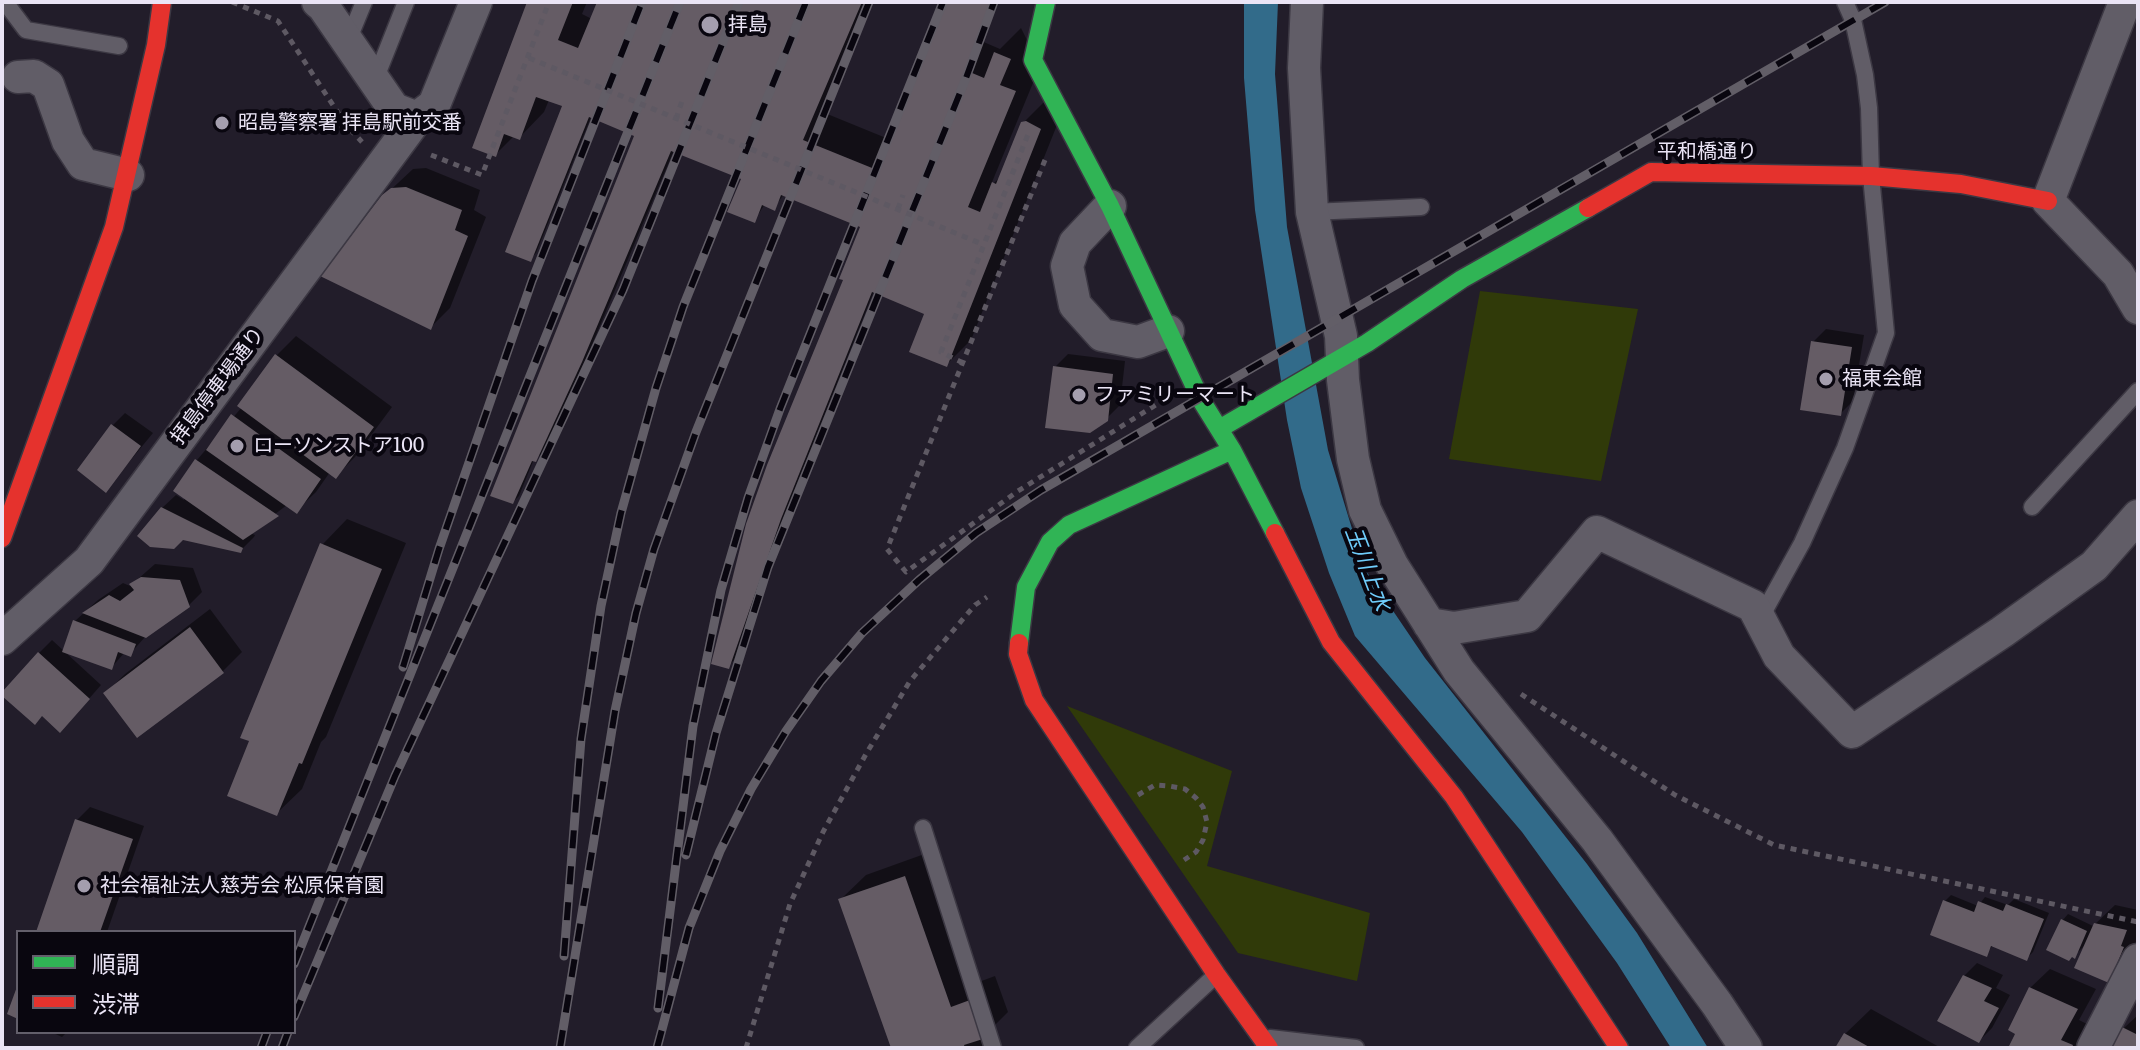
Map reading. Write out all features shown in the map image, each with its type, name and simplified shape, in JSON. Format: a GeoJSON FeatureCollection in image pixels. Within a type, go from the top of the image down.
{"type":"FeatureCollection","features":[{"type":"Feature","properties":{"kind":"street"},"geometry":{"type":"LineString","coordinates":[[2,538],[114,227],[156,45],[162,2]]}},
{"type":"Feature","properties":{"kind":"street"},"geometry":{"type":"LineString","coordinates":[[318,2],[394,109],[417,118]]}},
{"type":"Feature","properties":{"kind":"street","name":"拝島停車場通り"},"geometry":{"type":"LineString","coordinates":[[2,639],[89,561],[417,118],[434,105],[476,2]]}},
{"type":"Feature","properties":{"kind":"street"},"geometry":{"type":"LineString","coordinates":[[1046,2],[1033,60],[1110,206],[1168,331],[1331,642],[1454,797],[1619,1048]]}},
{"type":"Feature","properties":{"kind":"street"},"geometry":{"type":"LineString","coordinates":[[1307,2],[1304,68],[1312,212],[1341,336],[1333,362],[1343,380],[1353,459],[1365,510],[1392,565],[1459,671],[1597,840],[1746,1048]]}},
{"type":"Feature","properties":{"kind":"street"},"geometry":{"type":"LineString","coordinates":[[2125,2],[2126,41],[2048,201],[2118,274],[2138,308]]}},
{"type":"Feature","properties":{"kind":"street"},"geometry":{"type":"LineString","coordinates":[[10,84],[34,76],[48,85],[68,141],[83,164],[128,175]]}},
{"type":"Feature","properties":{"kind":"street","name":"平和橋通り"},"geometry":{"type":"LineString","coordinates":[[1219,429],[1367,343],[1462,279],[1651,172],[1871,176],[1961,184],[2048,201]]}},
{"type":"Feature","properties":{"kind":"street"},"geometry":{"type":"LineString","coordinates":[[1110,206],[1075,243],[1071,254],[1067,266],[1075,305],[1102,335],[1138,342],[1168,331]]}},
{"type":"Feature","properties":{"kind":"street"},"geometry":{"type":"LineString","coordinates":[[1232,450],[1069,525],[1050,542],[1026,587],[1018,654],[1034,700],[1216,974],[1266,1042]]}},
{"type":"Feature","properties":{"kind":"street"},"geometry":{"type":"LineString","coordinates":[[1429,624],[1454,628],[1527,616],[1597,532],[1753,606],[1779,656],[1852,732],[2094,566],[2138,516]]}},
{"type":"Feature","properties":{"kind":"street"},"geometry":{"type":"LineString","coordinates":[[2093,1048],[2138,960]]}},
{"type":"Feature","properties":{"kind":"lane"},"geometry":{"type":"LineString","coordinates":[[5,2],[26,30],[119,46]]}},
{"type":"Feature","properties":{"kind":"lane"},"geometry":{"type":"LineString","coordinates":[[348,41],[364,2]]}},
{"type":"Feature","properties":{"kind":"lane"},"geometry":{"type":"LineString","coordinates":[[375,80],[406,2]]}},
{"type":"Feature","properties":{"kind":"lane"},"geometry":{"type":"LineString","coordinates":[[1760,619],[1802,543],[1845,448],[1886,333],[1865,75],[1853,20],[1845,2]]}},
{"type":"Feature","properties":{"kind":"lane"},"geometry":{"type":"LineString","coordinates":[[1312,212],[1421,207]]}},
{"type":"Feature","properties":{"kind":"lane"},"geometry":{"type":"LineString","coordinates":[[2032,507],[2138,391]]}},
{"type":"Feature","properties":{"kind":"lane"},"geometry":{"type":"LineString","coordinates":[[923,828],[993,1048]]}},
{"type":"Feature","properties":{"kind":"lane"},"geometry":{"type":"LineString","coordinates":[[1137,1048],[1216,974]]}},
{"type":"Feature","properties":{"kind":"lane"},"geometry":{"type":"LineString","coordinates":[[1266,1042],[1356,1048]]}},
{"type":"Feature","properties":{"kind":"path"},"geometry":{"type":"LineString","coordinates":[[232,2],[278,21],[346,125],[364,143]]}},
{"type":"Feature","properties":{"kind":"path"},"geometry":{"type":"LineString","coordinates":[[431,155],[482,175],[549,2]]}},
{"type":"Feature","properties":{"kind":"path"},"geometry":{"type":"LineString","coordinates":[[529,58],[982,244]]}},
{"type":"Feature","properties":{"kind":"path"},"geometry":{"type":"LineString","coordinates":[[676,119],[682,101]]}},
{"type":"Feature","properties":{"kind":"path"},"geometry":{"type":"LineString","coordinates":[[963,363],[941,352],[1030,130]]}},
{"type":"Feature","properties":{"kind":"path"},"geometry":{"type":"LineString","coordinates":[[1047,156],[887,549],[906,572],[1018,491],[1165,399]]}},
{"type":"Feature","properties":{"kind":"path"},"geometry":{"type":"LineString","coordinates":[[898,209],[903,195]]}},
{"type":"Feature","properties":{"kind":"path"},"geometry":{"type":"LineString","coordinates":[[746,1048],[790,904],[823,832],[910,681],[975,605],[988,596],[1026,587]]}},
{"type":"Feature","properties":{"kind":"path"},"geometry":{"type":"LineString","coordinates":[[1511,688],[1675,795],[1774,845],[2138,922]]}},
{"type":"Feature","properties":{"kind":"path"},"geometry":{"type":"LineString","coordinates":[[1137,796],[1155,785],[1169,786],[1185,789],[1203,807],[1207,822],[1203,840],[1196,852],[1180,863]]}},
{"type":"Feature","properties":{"kind":"green space"},"geometry":{"type":"Polygon","coordinates":[[[1480,291],[1638,309],[1601,481],[1449,459],[1480,291]]]}},
{"type":"Feature","properties":{"kind":"green space"},"geometry":{"type":"Polygon","coordinates":[[[1067,706],[1232,771],[1207,866],[1370,913],[1357,981],[1238,953],[1067,706]]]}},
{"type":"Feature","properties":{"kind":"water"},"geometry":{"type":"Polygon","coordinates":[[[1244,2],[1278,2],[1275,74],[1287,227],[1328,450],[1364,568],[1425,658],[1587,864],[1637,933],[1708,1048],[1671,1048],[1617,963],[1522,832],[1355,636],[1329,573],[1301,488],[1287,420],[1255,210],[1244,78],[1244,2]]]}},
{"type":"Feature","properties":{"kind":"building"},"geometry":{"type":"Polygon","coordinates":[[[527,2],[573,2],[558,40],[578,48],[597,2],[862,2],[803,140],[877,170],[946,2],[991,2],[965,70],[984,78],[994,52],[1011,59],[1000,85],[1016,91],[968,207],[980,212],[992,182],[996,184],[1021,122],[1026,121],[1041,129],[947,367],[909,352],[924,314],[872,292],[781,519],[729,669],[711,664],[746,524],[843,280],[839,279],[860,227],[781,195],[775,211],[762,205],[755,223],[727,212],[741,179],[671,151],[536,462],[532,461],[513,504],[490,496],[634,136],[589,117],[531,262],[505,252],[562,106],[536,97],[520,140],[504,134],[496,157],[472,148],[527,2]]]}},
{"type":"Feature","properties":{"kind":"building"},"geometry":{"type":"Polygon","coordinates":[[[406,187],[462,210],[455,230],[468,236],[431,330],[320,276],[382,195],[391,188],[406,187]]]}},
{"type":"Feature","properties":{"kind":"building","name":"福東会館"},"geometry":{"type":"Polygon","coordinates":[[[1811,341],[1852,347],[1841,416],[1800,410],[1811,341]]]}},
{"type":"Feature","properties":{"kind":"building"},"geometry":{"type":"Polygon","coordinates":[[[275,354],[374,427],[336,479],[237,406],[275,354]]]}},
{"type":"Feature","properties":{"kind":"building"},"geometry":{"type":"Polygon","coordinates":[[[1053,366],[1113,374],[1108,421],[1090,433],[1045,428],[1053,366]]]}},
{"type":"Feature","properties":{"kind":"building"},"geometry":{"type":"Polygon","coordinates":[[[231,414],[321,479],[297,514],[206,450],[231,414]]]}},
{"type":"Feature","properties":{"kind":"building"},"geometry":{"type":"Polygon","coordinates":[[[111,424],[141,446],[106,493],[77,470],[111,424]]]}},
{"type":"Feature","properties":{"kind":"building"},"geometry":{"type":"Polygon","coordinates":[[[195,459],[279,516],[243,540],[173,491],[195,459]]]}},
{"type":"Feature","properties":{"kind":"building"},"geometry":{"type":"Polygon","coordinates":[[[161,507],[243,548],[241,553],[183,540],[174,549],[150,547],[137,536],[161,507]]]}},
{"type":"Feature","properties":{"kind":"building"},"geometry":{"type":"Polygon","coordinates":[[[320,543],[382,569],[302,764],[299,763],[277,816],[227,796],[249,741],[240,738],[320,543]]]}},
{"type":"Feature","properties":{"kind":"building"},"geometry":{"type":"Polygon","coordinates":[[[141,577],[180,580],[190,607],[146,638],[82,613],[109,595],[120,601],[134,590],[129,584],[141,577]]]}},
{"type":"Feature","properties":{"kind":"building"},"geometry":{"type":"Polygon","coordinates":[[[73,620],[136,644],[131,657],[118,652],[112,670],[62,652],[73,620]]]}},
{"type":"Feature","properties":{"kind":"building"},"geometry":{"type":"Polygon","coordinates":[[[190,627],[224,673],[137,738],[103,693],[190,627]]]}},
{"type":"Feature","properties":{"kind":"building"},"geometry":{"type":"Polygon","coordinates":[[[38,652],[90,699],[60,733],[42,716],[35,725],[2,696],[2,692],[38,652]]]}},
{"type":"Feature","properties":{"kind":"building","name":"社会福祉法人慈芳会 松原保育園"},"geometry":{"type":"Polygon","coordinates":[[[75,819],[133,839],[101,930],[37,930],[75,819]]]}},
{"type":"Feature","properties":{"kind":"building"},"geometry":{"type":"Polygon","coordinates":[[[905,876],[951,1007],[970,1000],[983,1039],[964,1045],[965,1048],[891,1048],[838,899],[905,876]]]}},
{"type":"Feature","properties":{"kind":"building"},"geometry":{"type":"Polygon","coordinates":[[[1943,900],[1974,912],[1978,901],[2003,911],[2006,904],[2044,919],[2027,961],[1991,946],[1987,957],[1930,935],[1943,900]]]}},
{"type":"Feature","properties":{"kind":"building"},"geometry":{"type":"Polygon","coordinates":[[[2061,919],[2087,931],[2075,959],[2072,957],[2069,961],[2046,950],[2061,919]]]}},
{"type":"Feature","properties":{"kind":"building"},"geometry":{"type":"Polygon","coordinates":[[[2094,923],[2127,930],[2121,946],[2124,947],[2109,983],[2074,968],[2094,923]]]}},
{"type":"Feature","properties":{"kind":"building"},"geometry":{"type":"Polygon","coordinates":[[[1963,975],[1992,988],[1984,1001],[1999,1008],[1979,1043],[1937,1021],[1963,975]]]}},
{"type":"Feature","properties":{"kind":"building"},"geometry":{"type":"Polygon","coordinates":[[[2029,987],[2078,1009],[2061,1040],[2073,1045],[2072,1048],[2008,1048],[2015,1034],[2008,1030],[2029,987]]]}},
{"type":"Feature","properties":{"kind":"building"},"geometry":{"type":"Polygon","coordinates":[[[16,989],[16,1018],[7,1014],[16,989]]]}},
{"type":"Feature","properties":{"kind":"building"},"geometry":{"type":"Polygon","coordinates":[[[2122,1027],[2138,1035],[2138,1048],[2112,1048],[2122,1027]]]}},
{"type":"Feature","properties":{"kind":"building"},"geometry":{"type":"Polygon","coordinates":[[[1844,1033],[1871,1048],[1835,1048],[1844,1033]]]}},
{"type":"Feature","properties":{"kind":"railway"},"geometry":{"type":"LineString","coordinates":[[403,667],[439,549],[532,281],[642,2]]}},
{"type":"Feature","properties":{"kind":"railway"},"geometry":{"type":"LineString","coordinates":[[296,959],[680,2]]}},
{"type":"Feature","properties":{"kind":"railway"},"geometry":{"type":"LineString","coordinates":[[296,1012],[395,776],[623,290],[739,2]]}},
{"type":"Feature","properties":{"kind":"railway"},"geometry":{"type":"LineString","coordinates":[[564,956],[581,739],[601,606],[621,513],[656,388],[683,307],[806,2]]}},
{"type":"Feature","properties":{"kind":"railway"},"geometry":{"type":"LineString","coordinates":[[560,1048],[615,711],[636,613],[654,549],[696,432],[869,2]]}},
{"type":"Feature","properties":{"kind":"railway"},"geometry":{"type":"LineString","coordinates":[[658,1008],[693,726],[721,590],[748,498],[780,409],[943,2]]}},
{"type":"Feature","properties":{"kind":"railway"},"geometry":{"type":"LineString","coordinates":[[686,855],[716,733],[768,567],[994,2]]}},
{"type":"Feature","properties":{"kind":"railway"},"geometry":{"type":"LineString","coordinates":[[657,1048],[689,928],[720,851],[751,789],[821,681],[862,633],[919,580],[976,533],[1041,490],[1885,2]]}},
{"type":"Feature","properties":{"kind":"railway"},"geometry":{"type":"LineString","coordinates":[[261,1048],[266,1034]]}},
{"type":"Feature","properties":{"kind":"railway"},"geometry":{"type":"LineString","coordinates":[[282,1048],[287,1034]]}},
{"type":"Feature","properties":{"kind":"traffic: fast"},"geometry":{"type":"LineString","coordinates":[[1046,2],[1033,60],[1110,206],[1201,400],[1232,450],[1275,533]]}},
{"type":"Feature","properties":{"kind":"traffic: fast"},"geometry":{"type":"LineString","coordinates":[[1219,429],[1367,343],[1462,279],[1588,208]]}},
{"type":"Feature","properties":{"kind":"traffic: fast"},"geometry":{"type":"LineString","coordinates":[[1019,643],[1026,587],[1050,542],[1069,525],[1232,450]]}},
{"type":"Feature","properties":{"kind":"traffic: jam"},"geometry":{"type":"LineString","coordinates":[[2,538],[114,227],[156,45],[162,2]]}},
{"type":"Feature","properties":{"kind":"traffic: jam"},"geometry":{"type":"LineString","coordinates":[[1588,208],[1651,172],[1871,176],[1961,184],[2048,201]]}},
{"type":"Feature","properties":{"kind":"traffic: jam"},"geometry":{"type":"LineString","coordinates":[[1275,533],[1331,642],[1454,797],[1619,1048]]}},
{"type":"Feature","properties":{"kind":"traffic: jam"},"geometry":{"type":"LineString","coordinates":[[1019,643],[1018,654],[1034,700],[1216,974],[1269,1048]]}},
{"type":"Feature","properties":{"kind":"place","name":"拝島"},"geometry":{"type":"Point","coordinates":[710,25]}},
{"type":"Feature","properties":{"kind":"place","name":"昭島警察署 拝島駅前交番"},"geometry":{"type":"Point","coordinates":[222,123]}},
{"type":"Feature","properties":{"kind":"place","name":"福東会館"},"geometry":{"type":"Point","coordinates":[1826,379]}},
{"type":"Feature","properties":{"kind":"place","name":"ファミリーマート"},"geometry":{"type":"Point","coordinates":[1079,395]}},
{"type":"Feature","properties":{"kind":"place","name":"ローソンストア100"},"geometry":{"type":"Point","coordinates":[237,446]}},
{"type":"Feature","properties":{"kind":"place","name":"社会福祉法人慈芳会 松原保育園"},"geometry":{"type":"Point","coordinates":[84,886]}},
{"type":"Feature","properties":{"kind":"water label","name":"玉川上水"},"geometry":{"type":"Point","coordinates":[1367,569]}}]}
